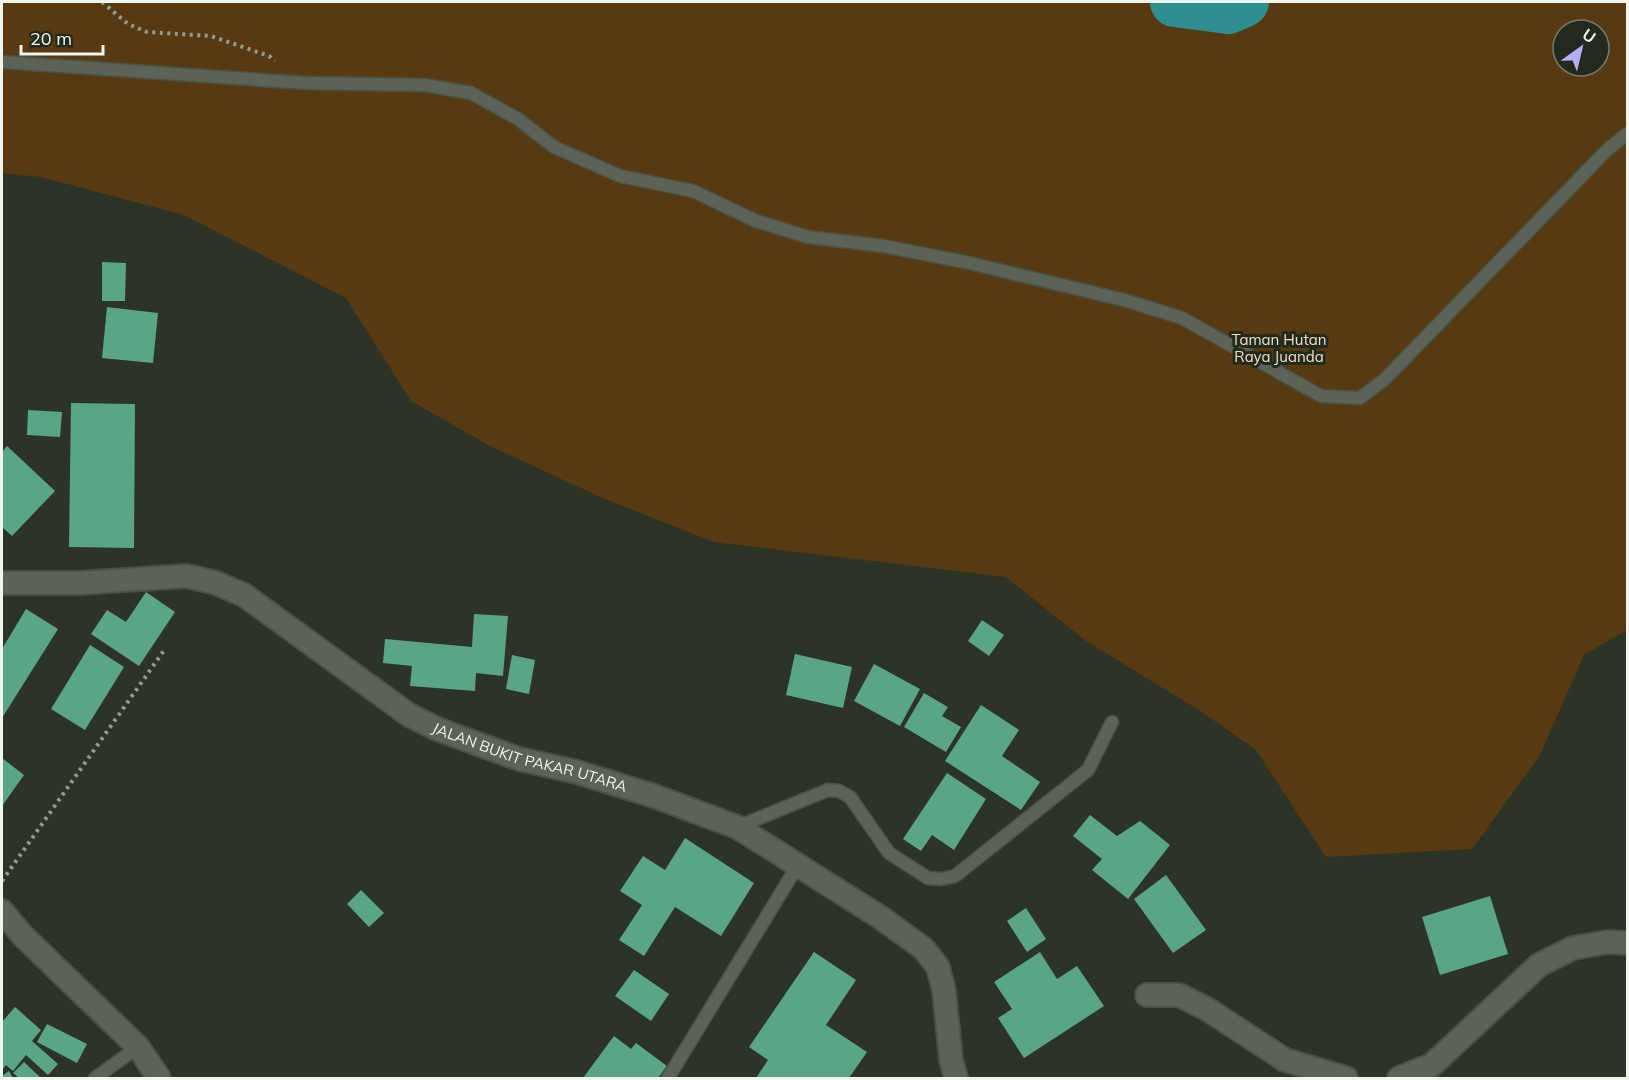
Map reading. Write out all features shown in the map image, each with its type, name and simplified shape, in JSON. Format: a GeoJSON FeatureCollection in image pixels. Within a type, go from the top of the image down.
{"type":"FeatureCollection","features":[{"type":"Feature","properties":{"kind":"street","name":"JALAN BUKIT PAKAR UTARA"},"geometry":{"type":"LineString","coordinates":[[2,584],[79,583],[187,576],[216,583],[244,595],[409,715],[437,729],[519,759],[578,772],[654,796],[737,827],[880,917],[924,949],[938,967],[944,991],[951,1060],[956,1078]]}},
{"type":"Feature","properties":{"kind":"street"},"geometry":{"type":"LineString","coordinates":[[2,911],[24,936],[138,1047],[159,1078]]}},
{"type":"Feature","properties":{"kind":"street"},"geometry":{"type":"LineString","coordinates":[[1399,1078],[1432,1065],[1539,965],[1573,948],[1607,942],[1628,943]]}},
{"type":"Feature","properties":{"kind":"street"},"geometry":{"type":"LineString","coordinates":[[1147,995],[1179,995],[1207,1009],[1286,1060],[1346,1078]]}},
{"type":"Feature","properties":{"kind":"lane"},"geometry":{"type":"LineString","coordinates":[[2,62],[306,83],[425,85],[471,93],[518,119],[554,147],[620,176],[693,191],[756,221],[808,237],[883,246],[953,259],[1124,300],[1182,318],[1321,396],[1360,398],[1385,379],[1607,150],[1628,133]]}},
{"type":"Feature","properties":{"kind":"lane"},"geometry":{"type":"LineString","coordinates":[[737,827],[828,790],[839,791],[850,797],[889,853],[928,878],[941,879],[955,876],[1088,770],[1112,722]]}},
{"type":"Feature","properties":{"kind":"lane"},"geometry":{"type":"LineString","coordinates":[[668,1078],[798,864]]}},
{"type":"Feature","properties":{"kind":"lane"},"geometry":{"type":"LineString","coordinates":[[95,1078],[138,1047]]}},
{"type":"Feature","properties":{"kind":"path"},"geometry":{"type":"LineString","coordinates":[[102,2],[128,24],[147,32],[211,36],[269,56],[306,83]]}},
{"type":"Feature","properties":{"kind":"path"},"geometry":{"type":"LineString","coordinates":[[2,881],[165,649]]}},
{"type":"Feature","properties":{"kind":"green space","name":"Taman Hutan Raya Juanda"},"geometry":{"type":"Polygon","coordinates":[[[2,2],[1627,2],[1627,630],[1584,655],[1539,757],[1472,849],[1326,857],[1256,750],[1202,712],[1086,641],[1006,577],[714,542],[600,497],[490,446],[411,401],[346,298],[184,215],[41,177],[2,173],[2,2]]]}},
{"type":"Feature","properties":{"kind":"building"},"geometry":{"type":"Polygon","coordinates":[[[102,262],[126,263],[125,301],[102,301],[102,262]]]}},
{"type":"Feature","properties":{"kind":"building"},"geometry":{"type":"Polygon","coordinates":[[[107,307],[158,313],[153,363],[102,358],[107,307]]]}},
{"type":"Feature","properties":{"kind":"building"},"geometry":{"type":"Polygon","coordinates":[[[71,403],[135,404],[134,548],[69,547],[71,403]]]}},
{"type":"Feature","properties":{"kind":"building"},"geometry":{"type":"Polygon","coordinates":[[[28,410],[62,412],[60,437],[27,435],[28,410]]]}},
{"type":"Feature","properties":{"kind":"building"},"geometry":{"type":"Polygon","coordinates":[[[7,446],[55,491],[12,536],[2,527],[2,452],[7,446]]]}},
{"type":"Feature","properties":{"kind":"building"},"geometry":{"type":"Polygon","coordinates":[[[146,592],[175,612],[139,666],[91,634],[107,610],[126,622],[146,592]]]}},
{"type":"Feature","properties":{"kind":"building"},"geometry":{"type":"Polygon","coordinates":[[[26,609],[58,629],[2,718],[2,649],[26,609]]]}},
{"type":"Feature","properties":{"kind":"building"},"geometry":{"type":"Polygon","coordinates":[[[474,614],[508,616],[503,676],[476,673],[475,691],[410,686],[412,666],[383,663],[385,639],[472,647],[474,614]]]}},
{"type":"Feature","properties":{"kind":"building"},"geometry":{"type":"Polygon","coordinates":[[[982,620],[1004,635],[989,656],[968,641],[982,620]]]}},
{"type":"Feature","properties":{"kind":"building"},"geometry":{"type":"Polygon","coordinates":[[[90,645],[124,667],[85,730],[51,709],[90,645]]]}},
{"type":"Feature","properties":{"kind":"building"},"geometry":{"type":"Polygon","coordinates":[[[795,654],[852,667],[843,708],[786,695],[795,654]]]}},
{"type":"Feature","properties":{"kind":"building"},"geometry":{"type":"Polygon","coordinates":[[[512,655],[535,660],[529,694],[506,689],[512,655]]]}},
{"type":"Feature","properties":{"kind":"building"},"geometry":{"type":"Polygon","coordinates":[[[874,664],[920,689],[900,726],[854,701],[874,664]]]}},
{"type":"Feature","properties":{"kind":"building"},"geometry":{"type":"Polygon","coordinates":[[[924,693],[948,707],[942,716],[961,727],[946,752],[904,727],[924,693]]]}},
{"type":"Feature","properties":{"kind":"building"},"geometry":{"type":"Polygon","coordinates":[[[981,705],[1019,730],[1002,756],[1040,782],[1021,810],[945,761],[981,705]]]}},
{"type":"Feature","properties":{"kind":"building"},"geometry":{"type":"Polygon","coordinates":[[[2,758],[24,775],[2,806],[2,758]]]}},
{"type":"Feature","properties":{"kind":"building"},"geometry":{"type":"Polygon","coordinates":[[[947,773],[986,799],[954,850],[932,835],[921,851],[903,839],[947,773]]]}},
{"type":"Feature","properties":{"kind":"building"},"geometry":{"type":"Polygon","coordinates":[[[1090,815],[1117,836],[1140,821],[1170,845],[1128,899],[1092,870],[1102,859],[1073,836],[1090,815]]]}},
{"type":"Feature","properties":{"kind":"building"},"geometry":{"type":"Polygon","coordinates":[[[685,838],[754,883],[721,936],[675,907],[644,956],[619,940],[642,905],[620,891],[643,856],[665,870],[685,838]]]}},
{"type":"Feature","properties":{"kind":"building"},"geometry":{"type":"Polygon","coordinates":[[[1166,875],[1206,930],[1173,953],[1134,899],[1166,875]]]}},
{"type":"Feature","properties":{"kind":"building"},"geometry":{"type":"Polygon","coordinates":[[[361,890],[384,913],[369,927],[347,904],[361,890]]]}},
{"type":"Feature","properties":{"kind":"building"},"geometry":{"type":"Polygon","coordinates":[[[1490,896],[1508,954],[1440,975],[1422,917],[1490,896]]]}},
{"type":"Feature","properties":{"kind":"building"},"geometry":{"type":"Polygon","coordinates":[[[1026,908],[1046,939],[1027,952],[1007,921],[1026,908]]]}},
{"type":"Feature","properties":{"kind":"building"},"geometry":{"type":"Polygon","coordinates":[[[814,952],[856,980],[826,1025],[867,1052],[849,1078],[756,1078],[768,1060],[749,1047],[814,952]]]}},
{"type":"Feature","properties":{"kind":"building"},"geometry":{"type":"Polygon","coordinates":[[[1040,952],[1057,979],[1077,966],[1104,1006],[1024,1058],[998,1018],[1012,1009],[994,982],[1040,952]]]}},
{"type":"Feature","properties":{"kind":"building"},"geometry":{"type":"Polygon","coordinates":[[[634,970],[669,994],[651,1021],[615,996],[634,970]]]}},
{"type":"Feature","properties":{"kind":"building"},"geometry":{"type":"Polygon","coordinates":[[[15,1007],[41,1030],[32,1041],[58,1064],[48,1075],[26,1055],[13,1071],[6,1065],[2,1070],[2,1022],[15,1007]]]}},
{"type":"Feature","properties":{"kind":"building"},"geometry":{"type":"Polygon","coordinates":[[[47,1024],[87,1044],[77,1063],[37,1042],[47,1024]]]}},
{"type":"Feature","properties":{"kind":"building"},"geometry":{"type":"Polygon","coordinates":[[[614,1036],[631,1049],[636,1043],[667,1066],[658,1078],[583,1078],[614,1036]]]}},
{"type":"Feature","properties":{"kind":"building"},"geometry":{"type":"Polygon","coordinates":[[[24,1062],[41,1078],[19,1078],[13,1073],[24,1062]]]}},
{"type":"Feature","properties":{"kind":"building"},"geometry":{"type":"Polygon","coordinates":[[[9,1071],[13,1078],[2,1078],[2,1076],[9,1071]]]}},
{"type":"Feature","properties":{"kind":"waterway"},"geometry":{"type":"LineString","coordinates":[[1175,2],[1228,9],[1244,2]]}}]}
